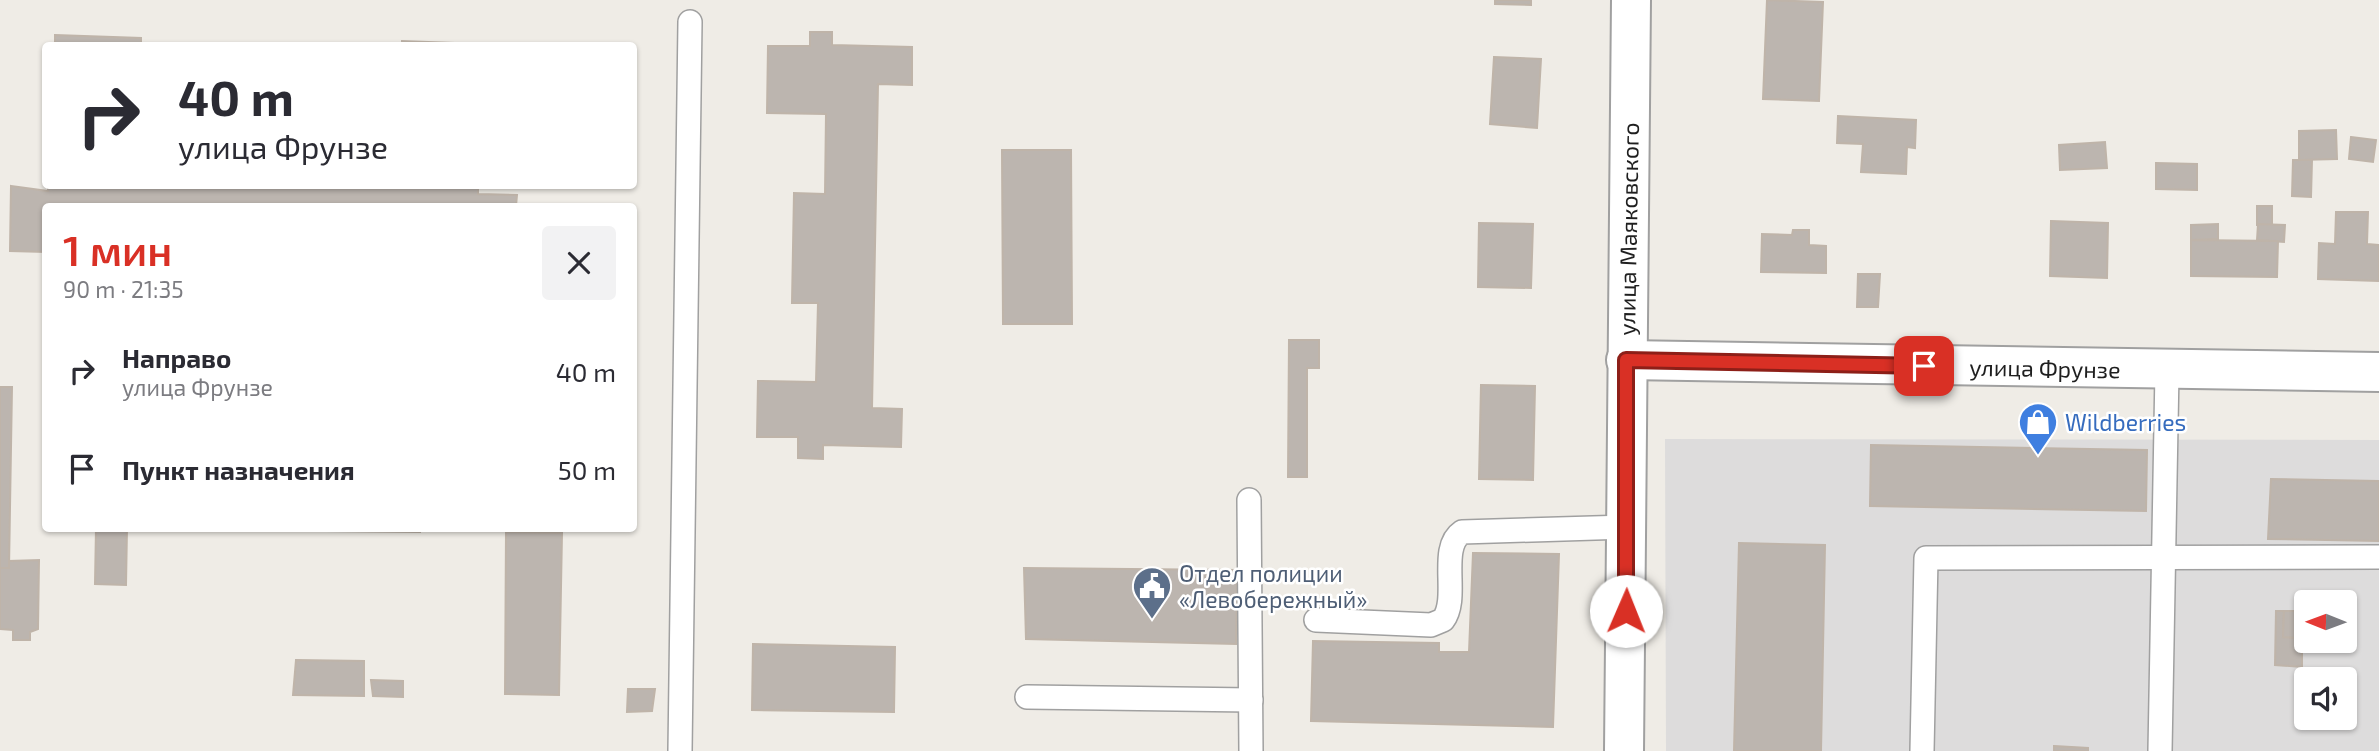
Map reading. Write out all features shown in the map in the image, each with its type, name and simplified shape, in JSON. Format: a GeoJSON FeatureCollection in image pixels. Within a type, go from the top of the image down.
{"type":"FeatureCollection","features":[{"type":"Feature","properties":{"kind":"street","name":"улица Маяковского"},"geometry":{"type":"LineString","coordinates":[[1624,751],[1630,0]]}},
{"type":"Feature","properties":{"kind":"street","name":"улица Фрунзе"},"geometry":{"type":"LineString","coordinates":[[1626,360],[2167,371],[2379,372]]}},
{"type":"Feature","properties":{"kind":"lane"},"geometry":{"type":"LineString","coordinates":[[680,751],[690,22]]}},
{"type":"Feature","properties":{"kind":"lane"},"geometry":{"type":"LineString","coordinates":[[2160,751],[2167,371]]}},
{"type":"Feature","properties":{"kind":"lane"},"geometry":{"type":"LineString","coordinates":[[1249,500],[1251,751]]}},
{"type":"Feature","properties":{"kind":"lane"},"geometry":{"type":"LineString","coordinates":[[1316,620],[1431,625],[1443,620],[1449,608],[1451,548],[1456,536],[1462,533],[1627,527]]}},
{"type":"Feature","properties":{"kind":"lane"},"geometry":{"type":"LineString","coordinates":[[1922,751],[1926,558],[2379,557]]}},
{"type":"Feature","properties":{"kind":"lane"},"geometry":{"type":"LineString","coordinates":[[1027,697],[1251,699]]}},
{"type":"Feature","properties":{"kind":"shaded area"},"geometry":{"type":"Polygon","coordinates":[[[1665,439],[2379,440],[2379,751],[1666,751],[1665,439]]]}},
{"type":"Feature","properties":{"kind":"building"},"geometry":{"type":"Polygon","coordinates":[[[1495,0],[1531,0],[1531,5],[1495,4],[1495,0]]]}},
{"type":"Feature","properties":{"kind":"building"},"geometry":{"type":"Polygon","coordinates":[[[1767,0],[1823,2],[1819,101],[1763,99],[1767,0]]]}},
{"type":"Feature","properties":{"kind":"building"},"geometry":{"type":"Polygon","coordinates":[[[810,32],[832,32],[832,45],[912,47],[912,85],[878,84],[872,408],[902,409],[901,447],[823,445],[823,459],[798,458],[798,437],[757,437],[758,381],[816,382],[818,303],[792,303],[794,193],[825,194],[826,114],[767,113],[768,46],[810,46],[810,32]]]}},
{"type":"Feature","properties":{"kind":"building"},"geometry":{"type":"Polygon","coordinates":[[[55,35],[141,38],[141,42],[55,42],[55,35]]]}},
{"type":"Feature","properties":{"kind":"building"},"geometry":{"type":"Polygon","coordinates":[[[1494,57],[1541,59],[1537,128],[1490,124],[1494,57]]]}},
{"type":"Feature","properties":{"kind":"building"},"geometry":{"type":"Polygon","coordinates":[[[1838,116],[1916,120],[1915,148],[1907,147],[1906,174],[1861,172],[1863,144],[1837,143],[1838,116]]]}},
{"type":"Feature","properties":{"kind":"building"},"geometry":{"type":"Polygon","coordinates":[[[2336,130],[2337,159],[2299,160],[2299,131],[2336,130]]]}},
{"type":"Feature","properties":{"kind":"building"},"geometry":{"type":"Polygon","coordinates":[[[2351,137],[2376,140],[2373,162],[2349,159],[2351,137]]]}},
{"type":"Feature","properties":{"kind":"building"},"geometry":{"type":"Polygon","coordinates":[[[2105,142],[2107,168],[2060,170],[2059,145],[2105,142]]]}},
{"type":"Feature","properties":{"kind":"building"},"geometry":{"type":"Polygon","coordinates":[[[1002,150],[1071,150],[1072,324],[1003,324],[1002,150]]]}},
{"type":"Feature","properties":{"kind":"building"},"geometry":{"type":"Polygon","coordinates":[[[2293,160],[2312,160],[2311,197],[2292,196],[2293,160]]]}},
{"type":"Feature","properties":{"kind":"building"},"geometry":{"type":"Polygon","coordinates":[[[2156,163],[2197,164],[2197,190],[2156,189],[2156,163]]]}},
{"type":"Feature","properties":{"kind":"building"},"geometry":{"type":"Polygon","coordinates":[[[11,186],[48,191],[478,189],[478,194],[517,195],[516,203],[42,203],[42,252],[10,251],[11,186]]]}},
{"type":"Feature","properties":{"kind":"building"},"geometry":{"type":"Polygon","coordinates":[[[2257,206],[2272,206],[2272,225],[2257,225],[2257,206]]]}},
{"type":"Feature","properties":{"kind":"building"},"geometry":{"type":"Polygon","coordinates":[[[2336,212],[2368,212],[2367,244],[2379,245],[2379,281],[2318,279],[2319,243],[2335,244],[2336,212]]]}},
{"type":"Feature","properties":{"kind":"building"},"geometry":{"type":"Polygon","coordinates":[[[2051,221],[2108,223],[2107,278],[2050,276],[2051,221]]]}},
{"type":"Feature","properties":{"kind":"building"},"geometry":{"type":"Polygon","coordinates":[[[1479,223],[1533,224],[1531,288],[1478,287],[1479,223]]]}},
{"type":"Feature","properties":{"kind":"building"},"geometry":{"type":"Polygon","coordinates":[[[2218,224],[2218,239],[2191,240],[2191,225],[2218,224]]]}},
{"type":"Feature","properties":{"kind":"building"},"geometry":{"type":"Polygon","coordinates":[[[2258,224],[2285,225],[2284,242],[2257,240],[2258,224]]]}},
{"type":"Feature","properties":{"kind":"building"},"geometry":{"type":"Polygon","coordinates":[[[1793,230],[1809,230],[1809,245],[1826,246],[1826,273],[1761,272],[1762,234],[1792,235],[1793,230]]]}},
{"type":"Feature","properties":{"kind":"building"},"geometry":{"type":"Polygon","coordinates":[[[2191,240],[2278,241],[2277,277],[2191,276],[2191,240]]]}},
{"type":"Feature","properties":{"kind":"building"},"geometry":{"type":"Polygon","coordinates":[[[1858,274],[1880,274],[1878,307],[1857,307],[1858,274]]]}},
{"type":"Feature","properties":{"kind":"building"},"geometry":{"type":"Polygon","coordinates":[[[1289,340],[1319,340],[1319,368],[1307,368],[1307,477],[1288,477],[1289,340]]]}},
{"type":"Feature","properties":{"kind":"building"},"geometry":{"type":"Polygon","coordinates":[[[1481,385],[1535,386],[1533,480],[1479,479],[1481,385]]]}},
{"type":"Feature","properties":{"kind":"building"},"geometry":{"type":"Polygon","coordinates":[[[0,387],[12,387],[9,568],[0,568],[0,387]]]}},
{"type":"Feature","properties":{"kind":"building"},"geometry":{"type":"Polygon","coordinates":[[[1871,445],[2147,450],[2146,511],[1870,506],[1871,445]]]}},
{"type":"Feature","properties":{"kind":"building"},"geometry":{"type":"Polygon","coordinates":[[[2271,479],[2379,481],[2379,541],[2268,539],[2271,479]]]}},
{"type":"Feature","properties":{"kind":"building"},"geometry":{"type":"Polygon","coordinates":[[[96,532],[127,532],[126,585],[95,584],[96,532]]]}},
{"type":"Feature","properties":{"kind":"building"},"geometry":{"type":"Polygon","coordinates":[[[506,532],[562,533],[559,695],[505,694],[506,532]]]}},
{"type":"Feature","properties":{"kind":"building"},"geometry":{"type":"Polygon","coordinates":[[[1739,543],[1825,545],[1821,751],[1734,751],[1739,543]]]}},
{"type":"Feature","properties":{"kind":"building"},"geometry":{"type":"Polygon","coordinates":[[[1473,553],[1559,554],[1553,727],[1311,721],[1313,641],[1439,643],[1439,652],[1469,652],[1473,553]]]}},
{"type":"Feature","properties":{"kind":"building"},"geometry":{"type":"Polygon","coordinates":[[[39,560],[38,629],[30,632],[30,640],[13,640],[13,630],[0,629],[0,568],[9,568],[9,561],[39,560]]]}},
{"type":"Feature","properties":{"kind":"building"},"geometry":{"type":"Polygon","coordinates":[[[1024,568],[1237,570],[1236,644],[1026,639],[1024,568]]]}},
{"type":"Feature","properties":{"kind":"building"},"geometry":{"type":"Polygon","coordinates":[[[2276,611],[2284,611],[2283,637],[2294,638],[2294,653],[2302,653],[2302,667],[2275,665],[2276,611]]]}},
{"type":"Feature","properties":{"kind":"building"},"geometry":{"type":"Polygon","coordinates":[[[2284,611],[2294,611],[2294,638],[2283,637],[2284,611]]]}},
{"type":"Feature","properties":{"kind":"building"},"geometry":{"type":"Polygon","coordinates":[[[753,644],[895,647],[894,712],[752,710],[753,644]]]}},
{"type":"Feature","properties":{"kind":"building"},"geometry":{"type":"Polygon","coordinates":[[[296,660],[364,661],[364,696],[293,695],[296,660]]]}},
{"type":"Feature","properties":{"kind":"building"},"geometry":{"type":"Polygon","coordinates":[[[371,680],[403,681],[403,697],[373,696],[371,680]]]}},
{"type":"Feature","properties":{"kind":"building"},"geometry":{"type":"Polygon","coordinates":[[[628,689],[655,689],[652,711],[627,712],[628,689]]]}},
{"type":"Feature","properties":{"kind":"building"},"geometry":{"type":"Polygon","coordinates":[[[2054,746],[2088,748],[2088,751],[2054,751],[2054,746]]]}},
{"type":"Feature","properties":{"kind":"place","name":"Wildberries"},"geometry":{"type":"Point","coordinates":[2038,456]}},
{"type":"Feature","properties":{"kind":"place","name":"Отдел полиции «Левобережный»"},"geometry":{"type":"Point","coordinates":[1152,620]}},
{"type":"Feature","properties":{"kind":"route"},"geometry":{"type":"LineString","coordinates":[[1626,611],[1626,360],[1924,366]]}}]}
